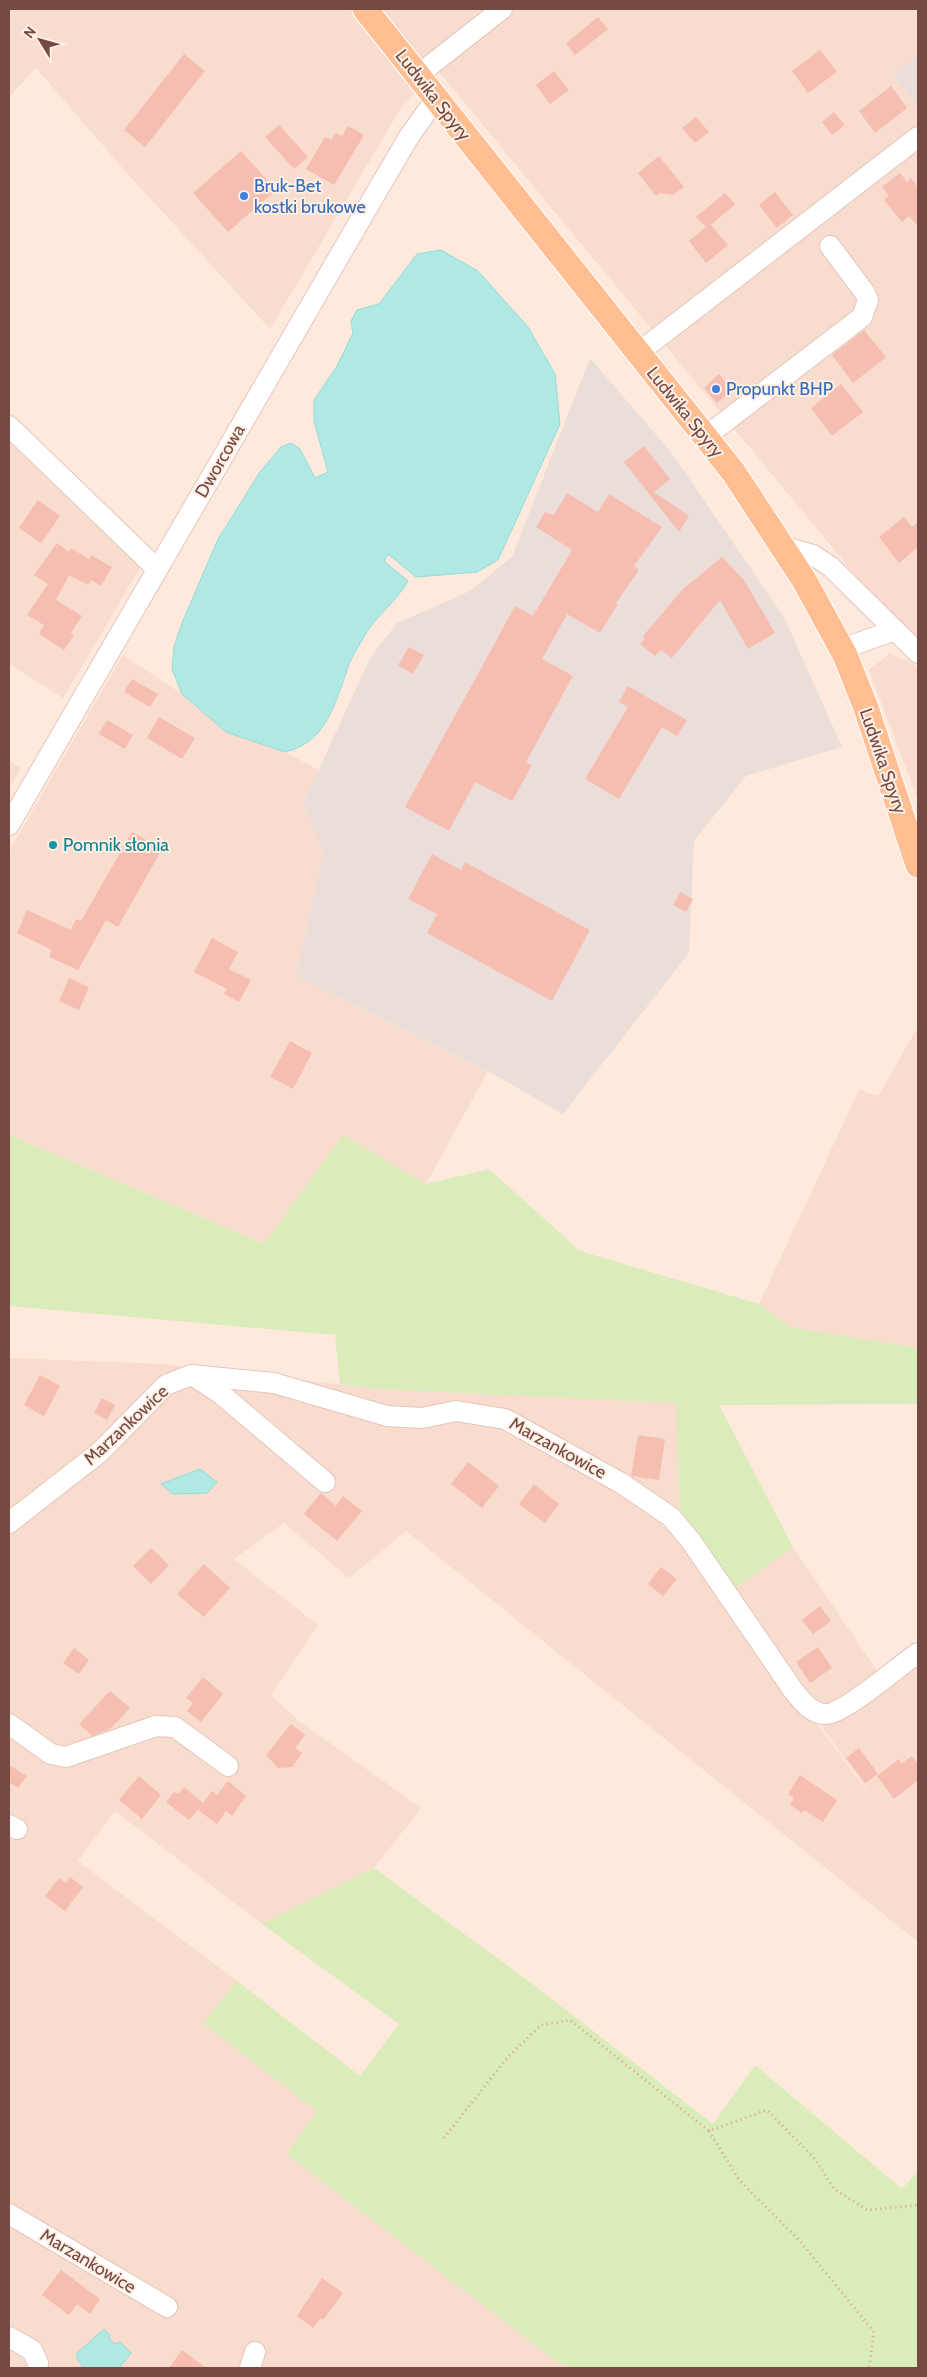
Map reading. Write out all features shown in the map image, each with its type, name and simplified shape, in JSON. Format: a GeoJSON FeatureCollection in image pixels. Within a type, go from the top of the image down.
{"type":"FeatureCollection","features":[{"type":"Feature","properties":{"kind":"main road","name":"Ludwika Spyry"},"geometry":{"type":"LineString","coordinates":[[365,9],[734,473],[783,547],[804,580],[842,649],[866,708],[918,865]]}},
{"type":"Feature","properties":{"kind":"street"},"geometry":{"type":"LineString","coordinates":[[418,75],[502,9]]}},
{"type":"Feature","properties":{"kind":"street","name":"Dworcowa"},"geometry":{"type":"LineString","coordinates":[[9,826],[394,160],[425,112],[436,99]]}},
{"type":"Feature","properties":{"kind":"street"},"geometry":{"type":"LineString","coordinates":[[638,353],[918,137]]}},
{"type":"Feature","properties":{"kind":"street"},"geometry":{"type":"LineString","coordinates":[[705,437],[862,317],[868,300],[865,292],[830,246]]}},
{"type":"Feature","properties":{"kind":"street"},"geometry":{"type":"LineString","coordinates":[[9,426],[157,569]]}},
{"type":"Feature","properties":{"kind":"street"},"geometry":{"type":"LineString","coordinates":[[783,547],[813,554],[831,567],[918,654]]}},
{"type":"Feature","properties":{"kind":"street"},"geometry":{"type":"LineString","coordinates":[[842,649],[895,630]]}},
{"type":"Feature","properties":{"kind":"street"},"geometry":{"type":"LineString","coordinates":[[191,1374],[221,1394],[325,1482]]}},
{"type":"Feature","properties":{"kind":"street","name":"Marzankowice"},"geometry":{"type":"LineString","coordinates":[[9,1523],[100,1452],[166,1385],[191,1374],[274,1383],[388,1416],[422,1418],[456,1411],[506,1418],[622,1483],[671,1517],[691,1542],[793,1690],[805,1704],[822,1713],[828,1714],[852,1702],[918,1653]]}},
{"type":"Feature","properties":{"kind":"street"},"geometry":{"type":"LineString","coordinates":[[9,1724],[51,1754],[66,1757],[156,1726],[175,1727],[228,1766]]}},
{"type":"Feature","properties":{"kind":"street","name":"Marzankowice"},"geometry":{"type":"LineString","coordinates":[[9,2214],[167,2308]]}},
{"type":"Feature","properties":{"kind":"street"},"geometry":{"type":"LineString","coordinates":[[9,2337],[32,2350],[38,2363]]}},
{"type":"Feature","properties":{"kind":"path"},"geometry":{"type":"LineString","coordinates":[[444,2138],[507,2058],[542,2025],[570,2020],[709,2131],[739,2180],[799,2240],[874,2332],[869,2368]]}},
{"type":"Feature","properties":{"kind":"path"},"geometry":{"type":"LineString","coordinates":[[709,2131],[767,2110],[816,2159],[834,2189],[867,2210],[918,2205]]}},
{"type":"Feature","properties":{"kind":"shaded area"},"geometry":{"type":"Polygon","coordinates":[[[9,9],[918,9],[918,53],[892,76],[918,106],[918,640],[861,582],[439,72],[404,103],[270,329],[126,172],[36,68],[9,97],[9,9]]]}},
{"type":"Feature","properties":{"kind":"shaded area"},"geometry":{"type":"Polygon","coordinates":[[[918,53],[918,106],[892,75],[918,53]]]}},
{"type":"Feature","properties":{"kind":"shaded area"},"geometry":{"type":"Polygon","coordinates":[[[590,358],[671,452],[784,617],[842,747],[746,776],[694,841],[689,953],[563,1114],[488,1071],[296,976],[323,853],[303,804],[370,658],[397,623],[470,591],[512,557],[590,358]]]}},
{"type":"Feature","properties":{"kind":"shaded area"},"geometry":{"type":"Polygon","coordinates":[[[9,442],[140,568],[63,698],[9,664],[9,442]]]}},
{"type":"Feature","properties":{"kind":"shaded area"},"geometry":{"type":"Polygon","coordinates":[[[890,653],[912,663],[918,669],[918,800],[869,670],[890,653]]]}},
{"type":"Feature","properties":{"kind":"shaded area"},"geometry":{"type":"Polygon","coordinates":[[[123,655],[182,694],[226,731],[285,752],[319,770],[303,804],[323,853],[296,976],[488,1071],[426,1184],[343,1135],[264,1244],[9,1135],[9,851],[123,655]]]}},
{"type":"Feature","properties":{"kind":"shaded area"},"geometry":{"type":"Polygon","coordinates":[[[9,761],[21,768],[9,789],[9,761]]]}},
{"type":"Feature","properties":{"kind":"shaded area"},"geometry":{"type":"Polygon","coordinates":[[[918,1027],[918,1348],[790,1327],[759,1304],[859,1090],[878,1096],[918,1027]]]}},
{"type":"Feature","properties":{"kind":"shaded area"},"geometry":{"type":"Polygon","coordinates":[[[9,1358],[163,1364],[379,1389],[676,1403],[680,1516],[640,1506],[678,1539],[892,1824],[726,1594],[793,1547],[877,1671],[918,1642],[918,1942],[406,1531],[349,1578],[284,1523],[234,1559],[318,1625],[271,1695],[299,1721],[421,1808],[374,1868],[262,1924],[115,1811],[78,1861],[237,1981],[203,2023],[317,2111],[287,2154],[552,2358],[570,2368],[9,2368],[9,1358]]]}},
{"type":"Feature","properties":{"kind":"green space"},"geometry":{"type":"Polygon","coordinates":[[[9,1135],[264,1244],[343,1135],[426,1184],[489,1169],[580,1251],[759,1304],[790,1327],[918,1348],[918,1404],[719,1405],[793,1547],[733,1589],[680,1516],[676,1403],[379,1389],[340,1384],[335,1335],[9,1306],[9,1135]]]}},
{"type":"Feature","properties":{"kind":"green space"},"geometry":{"type":"Polygon","coordinates":[[[374,1868],[530,1982],[713,2124],[755,2065],[902,2189],[918,2171],[918,2368],[570,2368],[552,2358],[287,2154],[317,2111],[203,2023],[237,1981],[360,2076],[399,2024],[262,1924],[374,1868]]]}},
{"type":"Feature","properties":{"kind":"water"},"geometry":{"type":"Polygon","coordinates":[[[441,250],[478,271],[528,327],[555,374],[560,424],[498,560],[477,572],[416,577],[388,554],[384,561],[408,581],[398,596],[365,635],[350,662],[329,717],[312,739],[300,747],[285,752],[226,732],[182,694],[172,669],[174,647],[182,623],[218,539],[260,472],[281,447],[291,443],[300,449],[315,478],[328,472],[314,421],[314,400],[337,366],[353,333],[351,321],[357,310],[379,304],[417,254],[441,250]]]}},
{"type":"Feature","properties":{"kind":"water"},"geometry":{"type":"Polygon","coordinates":[[[200,1469],[217,1482],[207,1493],[173,1494],[161,1484],[200,1469]]]}},
{"type":"Feature","properties":{"kind":"water"},"geometry":{"type":"Polygon","coordinates":[[[104,2329],[110,2335],[109,2338],[114,2344],[120,2342],[131,2353],[119,2368],[84,2368],[77,2359],[77,2353],[104,2329]]]}},
{"type":"Feature","properties":{"kind":"building"},"geometry":{"type":"Polygon","coordinates":[[[598,17],[608,29],[575,55],[566,43],[598,17]]]}},
{"type":"Feature","properties":{"kind":"building"},"geometry":{"type":"Polygon","coordinates":[[[820,50],[837,72],[808,93],[792,71],[820,50]]]}},
{"type":"Feature","properties":{"kind":"building"},"geometry":{"type":"Polygon","coordinates":[[[184,54],[205,71],[145,147],[124,130],[184,54]]]}},
{"type":"Feature","properties":{"kind":"building"},"geometry":{"type":"Polygon","coordinates":[[[554,71],[569,90],[550,104],[536,85],[554,71]]]}},
{"type":"Feature","properties":{"kind":"building"},"geometry":{"type":"Polygon","coordinates":[[[891,86],[907,108],[875,133],[859,111],[891,86]]]}},
{"type":"Feature","properties":{"kind":"building"},"geometry":{"type":"Polygon","coordinates":[[[834,112],[845,125],[832,135],[822,122],[834,112]]]}},
{"type":"Feature","properties":{"kind":"building"},"geometry":{"type":"Polygon","coordinates":[[[696,117],[709,132],[695,143],[682,128],[696,117]]]}},
{"type":"Feature","properties":{"kind":"building"},"geometry":{"type":"Polygon","coordinates":[[[279,125],[308,157],[294,169],[265,137],[279,125]]]}},
{"type":"Feature","properties":{"kind":"building"},"geometry":{"type":"Polygon","coordinates":[[[348,126],[364,135],[334,185],[306,169],[325,137],[331,140],[336,133],[342,136],[348,126]]]}},
{"type":"Feature","properties":{"kind":"building"},"geometry":{"type":"Polygon","coordinates":[[[241,151],[276,190],[228,232],[193,193],[241,151]]]}},
{"type":"Feature","properties":{"kind":"building"},"geometry":{"type":"Polygon","coordinates":[[[659,156],[684,187],[673,195],[659,193],[656,196],[638,173],[659,156]]]}},
{"type":"Feature","properties":{"kind":"building"},"geometry":{"type":"Polygon","coordinates":[[[900,173],[907,182],[911,178],[918,188],[918,226],[909,216],[902,222],[884,200],[889,196],[882,187],[900,173]]]}},
{"type":"Feature","properties":{"kind":"building"},"geometry":{"type":"Polygon","coordinates":[[[775,192],[793,215],[777,228],[759,205],[775,192]]]}},
{"type":"Feature","properties":{"kind":"building"},"geometry":{"type":"Polygon","coordinates":[[[725,193],[735,204],[711,225],[728,245],[706,263],[689,241],[706,227],[696,217],[725,193]]]}},
{"type":"Feature","properties":{"kind":"building"},"geometry":{"type":"Polygon","coordinates":[[[864,330],[886,357],[853,383],[832,355],[864,330]]]}},
{"type":"Feature","properties":{"kind":"building"},"geometry":{"type":"Polygon","coordinates":[[[719,374],[732,390],[717,403],[704,388],[719,374]]]}},
{"type":"Feature","properties":{"kind":"building"},"geometry":{"type":"Polygon","coordinates":[[[841,384],[863,412],[832,436],[811,408],[841,384]]]}},
{"type":"Feature","properties":{"kind":"building"},"geometry":{"type":"Polygon","coordinates":[[[644,446],[670,479],[654,492],[689,516],[679,532],[624,462],[644,446]]]}},
{"type":"Feature","properties":{"kind":"building"},"geometry":{"type":"Polygon","coordinates":[[[567,493],[598,512],[609,494],[662,527],[634,566],[639,570],[616,603],[618,604],[600,633],[567,614],[542,659],[573,676],[526,762],[532,765],[512,801],[475,782],[449,831],[405,807],[515,606],[533,616],[572,550],[536,527],[545,512],[554,515],[567,493]]]}},
{"type":"Feature","properties":{"kind":"building"},"geometry":{"type":"Polygon","coordinates":[[[38,500],[60,516],[41,543],[19,528],[38,500]]]}},
{"type":"Feature","properties":{"kind":"building"},"geometry":{"type":"Polygon","coordinates":[[[904,517],[912,527],[918,522],[918,547],[899,563],[879,537],[904,517]]]}},
{"type":"Feature","properties":{"kind":"building"},"geometry":{"type":"Polygon","coordinates":[[[57,543],[69,552],[71,548],[89,559],[91,555],[112,567],[101,586],[91,580],[88,585],[69,575],[56,600],[82,616],[71,633],[74,635],[64,650],[39,634],[44,625],[27,615],[48,584],[34,575],[57,543]]]}},
{"type":"Feature","properties":{"kind":"building"},"geometry":{"type":"Polygon","coordinates":[[[722,557],[744,580],[775,633],[748,649],[720,600],[672,658],[661,650],[655,656],[640,644],[645,638],[643,636],[683,589],[722,557]]]}},
{"type":"Feature","properties":{"kind":"building"},"geometry":{"type":"Polygon","coordinates":[[[409,647],[424,655],[413,674],[398,665],[409,647]]]}},
{"type":"Feature","properties":{"kind":"building"},"geometry":{"type":"Polygon","coordinates":[[[132,679],[158,694],[150,707],[124,692],[132,679]]]}},
{"type":"Feature","properties":{"kind":"building"},"geometry":{"type":"Polygon","coordinates":[[[628,686],[687,720],[677,736],[662,727],[619,799],[585,779],[628,707],[619,702],[628,686]]]}},
{"type":"Feature","properties":{"kind":"building"},"geometry":{"type":"Polygon","coordinates":[[[159,717],[195,738],[182,759],[147,738],[159,717]]]}},
{"type":"Feature","properties":{"kind":"building"},"geometry":{"type":"Polygon","coordinates":[[[107,720],[133,735],[125,749],[99,734],[107,720]]]}},
{"type":"Feature","properties":{"kind":"building"},"geometry":{"type":"Polygon","coordinates":[[[132,832],[162,849],[118,927],[106,920],[78,970],[49,957],[52,950],[17,933],[27,910],[71,930],[76,919],[81,921],[132,832]]]}},
{"type":"Feature","properties":{"kind":"building"},"geometry":{"type":"Polygon","coordinates":[[[432,854],[461,870],[465,862],[590,930],[552,1001],[427,933],[437,914],[408,899],[432,854]]]}},
{"type":"Feature","properties":{"kind":"building"},"geometry":{"type":"Polygon","coordinates":[[[680,892],[693,899],[686,912],[673,905],[680,892]]]}},
{"type":"Feature","properties":{"kind":"building"},"geometry":{"type":"Polygon","coordinates":[[[212,938],[238,952],[229,969],[251,980],[239,1002],[224,994],[227,989],[194,972],[212,938]]]}},
{"type":"Feature","properties":{"kind":"building"},"geometry":{"type":"Polygon","coordinates":[[[69,978],[89,987],[79,1010],[59,1001],[69,978]]]}},
{"type":"Feature","properties":{"kind":"building"},"geometry":{"type":"Polygon","coordinates":[[[290,1041],[312,1053],[293,1089],[270,1077],[290,1041]]]}},
{"type":"Feature","properties":{"kind":"building"},"geometry":{"type":"Polygon","coordinates":[[[40,1375],[60,1386],[44,1416],[24,1405],[40,1375]]]}},
{"type":"Feature","properties":{"kind":"building"},"geometry":{"type":"Polygon","coordinates":[[[102,1398],[115,1405],[107,1420],[94,1413],[102,1398]]]}},
{"type":"Feature","properties":{"kind":"building"},"geometry":{"type":"Polygon","coordinates":[[[638,1435],[665,1439],[659,1480],[631,1476],[638,1435]]]}},
{"type":"Feature","properties":{"kind":"building"},"geometry":{"type":"Polygon","coordinates":[[[468,1462],[499,1486],[482,1508],[451,1484],[468,1462]]]}},
{"type":"Feature","properties":{"kind":"building"},"geometry":{"type":"Polygon","coordinates":[[[534,1484],[559,1504],[545,1523],[519,1504],[534,1484]]]}},
{"type":"Feature","properties":{"kind":"building"},"geometry":{"type":"Polygon","coordinates":[[[321,1493],[336,1506],[343,1496],[362,1511],[337,1541],[304,1514],[321,1493]]]}},
{"type":"Feature","properties":{"kind":"building"},"geometry":{"type":"Polygon","coordinates":[[[151,1548],[169,1565],[151,1584],[133,1566],[151,1548]]]}},
{"type":"Feature","properties":{"kind":"building"},"geometry":{"type":"Polygon","coordinates":[[[204,1564],[230,1588],[204,1617],[177,1594],[204,1564]]]}},
{"type":"Feature","properties":{"kind":"building"},"geometry":{"type":"Polygon","coordinates":[[[661,1567],[677,1579],[663,1596],[648,1584],[661,1567]]]}},
{"type":"Feature","properties":{"kind":"building"},"geometry":{"type":"Polygon","coordinates":[[[820,1606],[831,1621],[813,1634],[802,1620],[820,1606]]]}},
{"type":"Feature","properties":{"kind":"building"},"geometry":{"type":"Polygon","coordinates":[[[818,1647],[832,1668],[810,1683],[796,1662],[818,1647]]]}},
{"type":"Feature","properties":{"kind":"building"},"geometry":{"type":"Polygon","coordinates":[[[74,1648],[89,1660],[79,1674],[63,1663],[74,1648]]]}},
{"type":"Feature","properties":{"kind":"building"},"geometry":{"type":"Polygon","coordinates":[[[203,1677],[223,1694],[201,1722],[187,1711],[193,1703],[186,1698],[203,1677]]]}},
{"type":"Feature","properties":{"kind":"building"},"geometry":{"type":"Polygon","coordinates":[[[110,1691],[130,1708],[110,1729],[92,1736],[79,1724],[110,1691]]]}},
{"type":"Feature","properties":{"kind":"building"},"geometry":{"type":"Polygon","coordinates":[[[291,1724],[305,1735],[295,1748],[302,1753],[292,1767],[278,1768],[266,1755],[291,1724]]]}},
{"type":"Feature","properties":{"kind":"building"},"geometry":{"type":"Polygon","coordinates":[[[859,1748],[878,1774],[865,1783],[846,1758],[859,1748]]]}},
{"type":"Feature","properties":{"kind":"building"},"geometry":{"type":"Polygon","coordinates":[[[912,1756],[918,1764],[918,1780],[894,1799],[877,1776],[899,1759],[901,1764],[912,1756]]]}},
{"type":"Feature","properties":{"kind":"building"},"geometry":{"type":"Polygon","coordinates":[[[9,1765],[27,1776],[18,1788],[9,1782],[9,1765]]]}},
{"type":"Feature","properties":{"kind":"building"},"geometry":{"type":"Polygon","coordinates":[[[800,1775],[837,1800],[823,1822],[804,1810],[802,1813],[790,1805],[794,1798],[788,1794],[800,1775]]]}},
{"type":"Feature","properties":{"kind":"building"},"geometry":{"type":"Polygon","coordinates":[[[139,1776],[161,1795],[142,1819],[119,1800],[139,1776]]]}},
{"type":"Feature","properties":{"kind":"building"},"geometry":{"type":"Polygon","coordinates":[[[228,1781],[246,1796],[232,1816],[226,1811],[217,1824],[198,1810],[202,1805],[189,1820],[166,1802],[174,1792],[178,1794],[184,1787],[203,1803],[212,1791],[217,1795],[228,1781]]]}},
{"type":"Feature","properties":{"kind":"building"},"geometry":{"type":"Polygon","coordinates":[[[70,1877],[83,1887],[65,1911],[45,1896],[59,1878],[66,1883],[70,1877]]]}},
{"type":"Feature","properties":{"kind":"building"},"geometry":{"type":"Polygon","coordinates":[[[61,2270],[100,2299],[90,2314],[77,2304],[69,2315],[42,2295],[61,2270]]]}},
{"type":"Feature","properties":{"kind":"building"},"geometry":{"type":"Polygon","coordinates":[[[322,2278],[343,2293],[323,2320],[321,2318],[313,2328],[297,2316],[322,2278]]]}},
{"type":"Feature","properties":{"kind":"building"},"geometry":{"type":"Polygon","coordinates":[[[182,2350],[206,2368],[169,2368],[182,2350]]]}},
{"type":"Feature","properties":{"kind":"place","name":"Bruk-Bet kostki brukowe"},"geometry":{"type":"Point","coordinates":[244,196]}},
{"type":"Feature","properties":{"kind":"place","name":"Propunkt BHP"},"geometry":{"type":"Point","coordinates":[716,389]}},
{"type":"Feature","properties":{"kind":"place","name":"Pomnik słonia"},"geometry":{"type":"Point","coordinates":[53,845]}}]}
